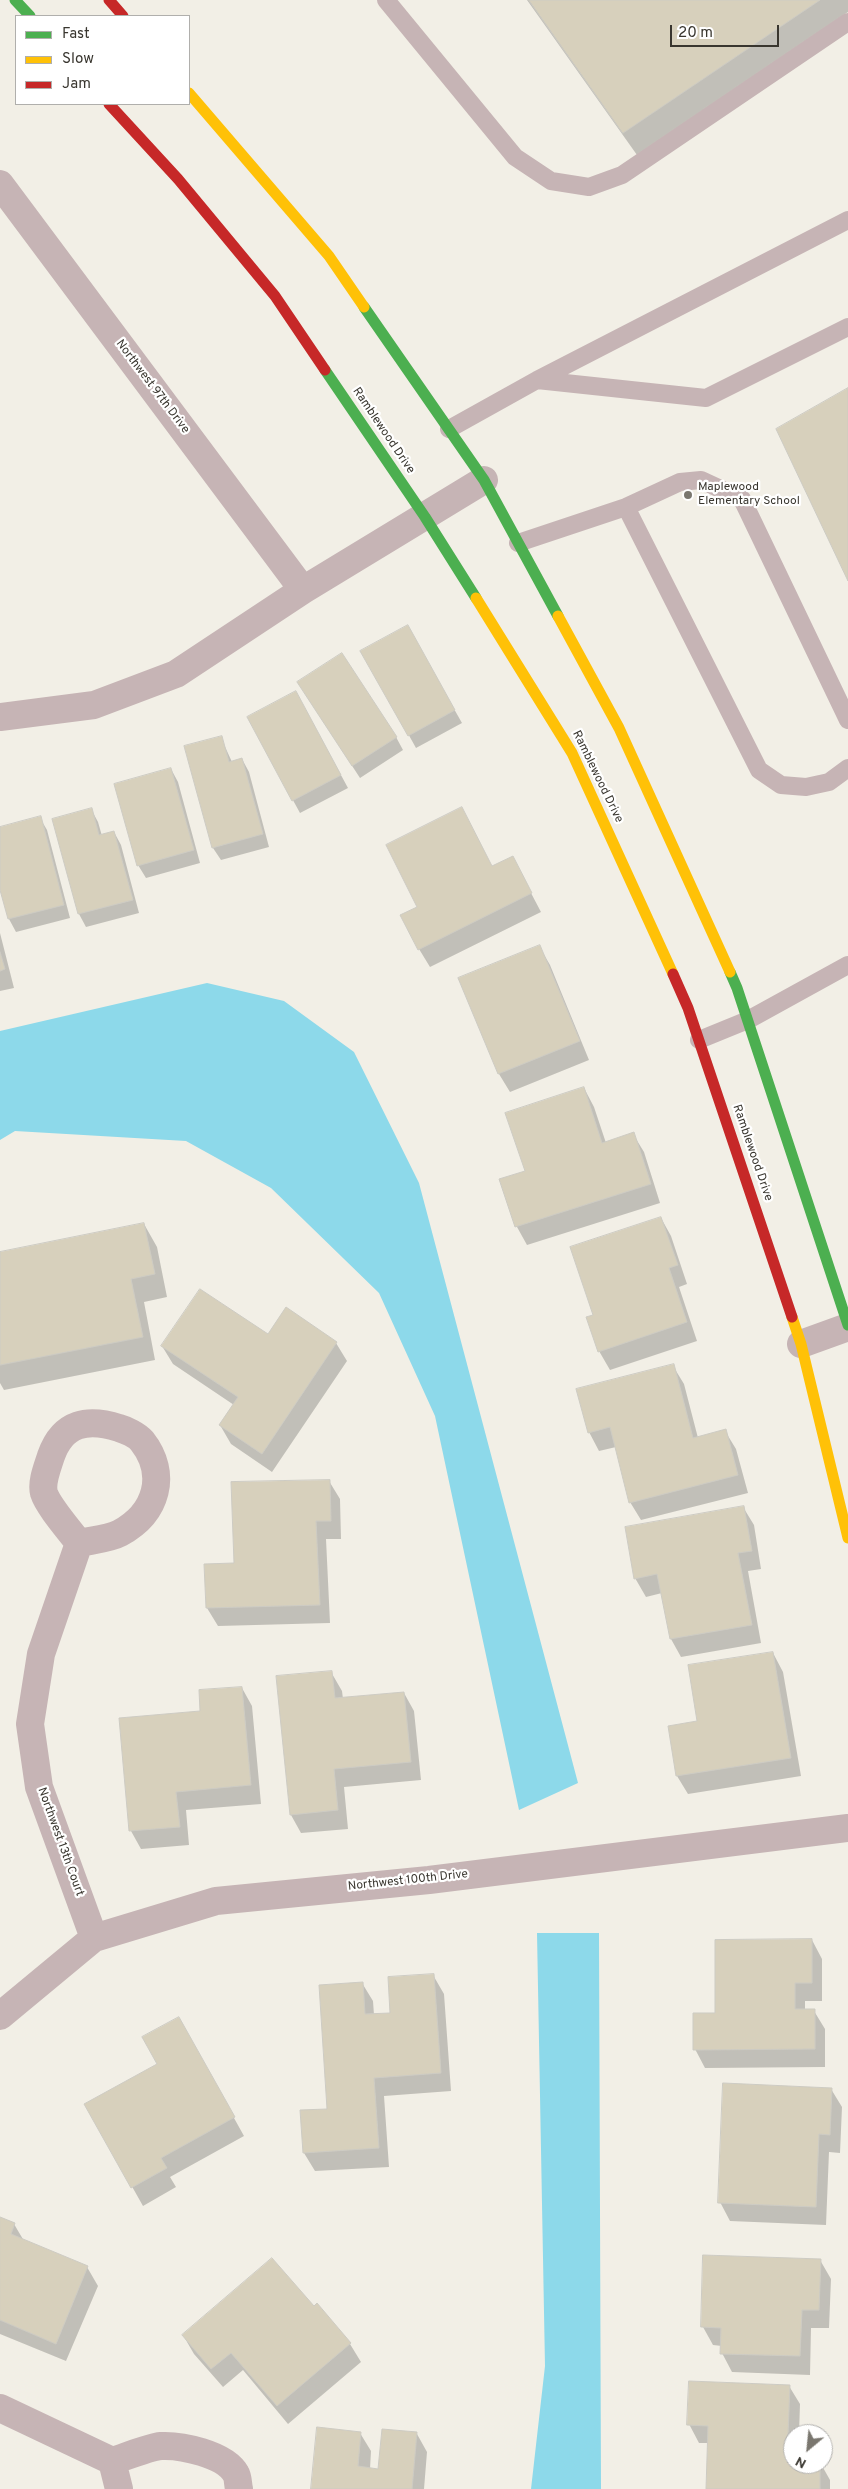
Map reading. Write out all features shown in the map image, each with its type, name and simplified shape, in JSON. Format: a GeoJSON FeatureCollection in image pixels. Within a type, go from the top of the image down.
{"type":"FeatureCollection","features":[{"type":"Feature","properties":{"kind":"street"},"geometry":{"type":"LineString","coordinates":[[15,0],[29,15]]}},
{"type":"Feature","properties":{"kind":"street"},"geometry":{"type":"LineString","coordinates":[[109,0],[122,15]]}},
{"type":"Feature","properties":{"kind":"street"},"geometry":{"type":"LineString","coordinates":[[190,94],[329,256],[484,480],[619,728],[737,988],[848,1326],[801,1344]]}},
{"type":"Feature","properties":{"kind":"street","name":"Ramblewood Drive"},"geometry":{"type":"LineString","coordinates":[[110,105],[178,179],[275,296],[424,517],[572,753],[688,1008],[700,1040],[801,1344],[848,1538]]}},
{"type":"Feature","properties":{"kind":"street","name":"Northwest 97th Drive"},"geometry":{"type":"LineString","coordinates":[[0,184],[303,590]]}},
{"type":"Feature","properties":{"kind":"street"},"geometry":{"type":"LineString","coordinates":[[0,717],[94,705],[176,674],[303,590],[484,480]]}},
{"type":"Feature","properties":{"kind":"street"},"geometry":{"type":"LineString","coordinates":[[99,1422],[123,1429],[141,1439],[154,1461],[158,1480],[152,1502],[136,1521],[119,1534],[79,1543],[44,1493],[45,1475],[54,1448],[64,1434],[80,1424],[99,1422]]}},
{"type":"Feature","properties":{"kind":"street","name":"Northwest 13th Court"},"geometry":{"type":"LineString","coordinates":[[79,1543],[41,1654],[30,1724],[39,1787],[94,1938]]}},
{"type":"Feature","properties":{"kind":"street","name":"Northwest 100th Drive"},"geometry":{"type":"LineString","coordinates":[[0,2016],[94,1938],[216,1901],[438,1878],[848,1828]]}},
{"type":"Feature","properties":{"kind":"street"},"geometry":{"type":"LineString","coordinates":[[0,2408],[112,2461],[160,2446],[185,2448],[221,2459],[236,2474],[238,2489]]}},
{"type":"Feature","properties":{"kind":"street"},"geometry":{"type":"LineString","coordinates":[[112,2461],[118,2489]]}},
{"type":"Feature","properties":{"kind":"lane"},"geometry":{"type":"LineString","coordinates":[[386,0],[515,158],[551,181],[589,187],[622,175],[848,22]]}},
{"type":"Feature","properties":{"kind":"lane"},"geometry":{"type":"LineString","coordinates":[[449,429],[536,380],[848,220]]}},
{"type":"Feature","properties":{"kind":"lane"},"geometry":{"type":"LineString","coordinates":[[536,380],[706,398],[848,327]]}},
{"type":"Feature","properties":{"kind":"lane"},"geometry":{"type":"LineString","coordinates":[[518,543],[626,507],[680,482],[701,480],[742,499],[848,720]]}},
{"type":"Feature","properties":{"kind":"lane"},"geometry":{"type":"LineString","coordinates":[[626,507],[759,770],[781,785],[806,787],[828,782],[848,768]]}},
{"type":"Feature","properties":{"kind":"lane"},"geometry":{"type":"LineString","coordinates":[[700,1040],[748,1020],[848,965]]}},
{"type":"Feature","properties":{"kind":"water"},"geometry":{"type":"Polygon","coordinates":[[[207,983],[284,1001],[354,1052],[419,1183],[578,1783],[519,1810],[435,1416],[379,1293],[271,1188],[186,1141],[15,1131],[0,1140],[0,1031],[207,983]]]}},
{"type":"Feature","properties":{"kind":"water"},"geometry":{"type":"Polygon","coordinates":[[[537,1933],[599,1933],[601,2489],[531,2489],[545,2366],[537,1933]]]}},
{"type":"Feature","properties":{"kind":"building"},"geometry":{"type":"Polygon","coordinates":[[[529,0],[820,0],[623,133],[529,0]]]}},
{"type":"Feature","properties":{"kind":"building"},"geometry":{"type":"Polygon","coordinates":[[[848,388],[848,581],[776,429],[848,388]]]}},
{"type":"Feature","properties":{"kind":"building"},"geometry":{"type":"Polygon","coordinates":[[[408,625],[455,710],[408,736],[360,651],[408,625]]]}},
{"type":"Feature","properties":{"kind":"building"},"geometry":{"type":"Polygon","coordinates":[[[342,653],[397,737],[352,766],[297,682],[342,653]]]}},
{"type":"Feature","properties":{"kind":"building"},"geometry":{"type":"Polygon","coordinates":[[[296,691],[341,775],[292,801],[247,717],[296,691]]]}},
{"type":"Feature","properties":{"kind":"building"},"geometry":{"type":"Polygon","coordinates":[[[222,736],[229,762],[242,758],[263,834],[212,848],[184,746],[222,736]]]}},
{"type":"Feature","properties":{"kind":"building"},"geometry":{"type":"Polygon","coordinates":[[[171,768],[194,850],[137,866],[114,784],[171,768]]]}},
{"type":"Feature","properties":{"kind":"building"},"geometry":{"type":"Polygon","coordinates":[[[462,807],[492,866],[513,856],[532,893],[418,950],[400,915],[417,907],[386,845],[462,807]]]}},
{"type":"Feature","properties":{"kind":"building"},"geometry":{"type":"Polygon","coordinates":[[[92,808],[99,835],[114,831],[133,900],[78,914],[52,819],[92,808]]]}},
{"type":"Feature","properties":{"kind":"building"},"geometry":{"type":"Polygon","coordinates":[[[41,816],[64,905],[8,919],[0,890],[0,827],[41,816]]]}},
{"type":"Feature","properties":{"kind":"building"},"geometry":{"type":"Polygon","coordinates":[[[540,945],[580,1041],[498,1074],[458,978],[540,945]]]}},
{"type":"Feature","properties":{"kind":"building"},"geometry":{"type":"Polygon","coordinates":[[[0,952],[5,969],[0,971],[0,952]]]}},
{"type":"Feature","properties":{"kind":"building"},"geometry":{"type":"Polygon","coordinates":[[[584,1087],[602,1143],[634,1132],[651,1184],[515,1227],[499,1179],[525,1171],[505,1113],[584,1087]]]}},
{"type":"Feature","properties":{"kind":"building"},"geometry":{"type":"Polygon","coordinates":[[[661,1217],[678,1265],[669,1268],[687,1322],[598,1352],[586,1317],[593,1315],[570,1247],[661,1217]]]}},
{"type":"Feature","properties":{"kind":"building"},"geometry":{"type":"Polygon","coordinates":[[[144,1223],[155,1274],[131,1279],[143,1337],[0,1365],[0,1252],[144,1223]]]}},
{"type":"Feature","properties":{"kind":"building"},"geometry":{"type":"Polygon","coordinates":[[[200,1289],[268,1334],[286,1307],[337,1342],[262,1454],[219,1425],[238,1397],[161,1346],[200,1289]]]}},
{"type":"Feature","properties":{"kind":"building"},"geometry":{"type":"Polygon","coordinates":[[[674,1364],[693,1438],[726,1429],[738,1475],[629,1503],[610,1427],[588,1433],[576,1389],[674,1364]]]}},
{"type":"Feature","properties":{"kind":"building"},"geometry":{"type":"Polygon","coordinates":[[[330,1480],[331,1521],[316,1521],[320,1605],[206,1608],[204,1564],[234,1563],[231,1482],[330,1480]]]}},
{"type":"Feature","properties":{"kind":"building"},"geometry":{"type":"Polygon","coordinates":[[[744,1506],[752,1551],[738,1553],[752,1625],[670,1639],[657,1574],[634,1579],[625,1527],[744,1506]]]}},
{"type":"Feature","properties":{"kind":"building"},"geometry":{"type":"Polygon","coordinates":[[[773,1652],[791,1758],[676,1776],[668,1726],[697,1721],[688,1665],[773,1652]]]}},
{"type":"Feature","properties":{"kind":"building"},"geometry":{"type":"Polygon","coordinates":[[[332,1671],[335,1698],[404,1692],[411,1762],[334,1769],[338,1810],[290,1815],[276,1676],[332,1671]]]}},
{"type":"Feature","properties":{"kind":"building"},"geometry":{"type":"Polygon","coordinates":[[[242,1687],[251,1785],[176,1792],[180,1827],[129,1831],[119,1718],[200,1711],[199,1690],[242,1687]]]}},
{"type":"Feature","properties":{"kind":"building"},"geometry":{"type":"Polygon","coordinates":[[[812,1939],[812,1983],[795,1983],[795,2009],[815,2009],[815,2049],[693,2050],[693,2013],[715,2013],[715,1940],[812,1939]]]}},
{"type":"Feature","properties":{"kind":"building"},"geometry":{"type":"Polygon","coordinates":[[[434,1974],[441,2073],[374,2078],[379,2148],[303,2153],[300,2110],[327,2109],[319,1985],[363,1982],[365,2014],[390,2013],[388,1977],[434,1974]]]}},
{"type":"Feature","properties":{"kind":"building"},"geometry":{"type":"Polygon","coordinates":[[[179,2017],[235,2117],[161,2158],[167,2168],[131,2188],[84,2104],[157,2064],[142,2037],[179,2017]]]}},
{"type":"Feature","properties":{"kind":"building"},"geometry":{"type":"Polygon","coordinates":[[[723,2083],[832,2088],[830,2135],[819,2134],[816,2207],[718,2203],[723,2083]]]}},
{"type":"Feature","properties":{"kind":"building"},"geometry":{"type":"Polygon","coordinates":[[[0,2217],[15,2223],[11,2234],[88,2266],[56,2344],[0,2320],[0,2217]]]}},
{"type":"Feature","properties":{"kind":"building"},"geometry":{"type":"Polygon","coordinates":[[[703,2255],[821,2259],[819,2310],[802,2310],[800,2356],[720,2354],[721,2328],[701,2327],[703,2255]]]}},
{"type":"Feature","properties":{"kind":"building"},"geometry":{"type":"Polygon","coordinates":[[[272,2258],[314,2306],[317,2303],[351,2343],[277,2406],[231,2353],[211,2369],[182,2335],[272,2258]]]}},
{"type":"Feature","properties":{"kind":"building"},"geometry":{"type":"Polygon","coordinates":[[[689,2381],[790,2385],[788,2424],[783,2424],[783,2474],[820,2474],[820,2489],[706,2489],[708,2426],[687,2425],[689,2381]]]}},
{"type":"Feature","properties":{"kind":"building"},"geometry":{"type":"Polygon","coordinates":[[[317,2427],[361,2432],[358,2466],[378,2469],[382,2429],[417,2432],[412,2489],[311,2489],[317,2427]]]}},
{"type":"Feature","properties":{"kind":"traffic: fast"},"geometry":{"type":"LineString","coordinates":[[15,0],[29,15]]}},
{"type":"Feature","properties":{"kind":"traffic: fast"},"geometry":{"type":"LineString","coordinates":[[364,307],[484,480],[558,616]]}},
{"type":"Feature","properties":{"kind":"traffic: fast"},"geometry":{"type":"LineString","coordinates":[[325,370],[425,517],[476,598]]}},
{"type":"Feature","properties":{"kind":"traffic: fast"},"geometry":{"type":"LineString","coordinates":[[730,972],[737,988],[848,1325]]}},
{"type":"Feature","properties":{"kind":"traffic: slow"},"geometry":{"type":"LineString","coordinates":[[190,94],[329,256],[364,307]]}},
{"type":"Feature","properties":{"kind":"traffic: slow"},"geometry":{"type":"LineString","coordinates":[[476,598],[572,753],[673,974]]}},
{"type":"Feature","properties":{"kind":"traffic: slow"},"geometry":{"type":"LineString","coordinates":[[558,616],[619,728],[730,972]]}},
{"type":"Feature","properties":{"kind":"traffic: slow"},"geometry":{"type":"LineString","coordinates":[[792,1317],[801,1344],[848,1538]]}},
{"type":"Feature","properties":{"kind":"traffic: jam"},"geometry":{"type":"LineString","coordinates":[[109,0],[122,15]]}},
{"type":"Feature","properties":{"kind":"traffic: jam"},"geometry":{"type":"LineString","coordinates":[[110,105],[178,179],[275,296],[325,370]]}},
{"type":"Feature","properties":{"kind":"traffic: jam"},"geometry":{"type":"LineString","coordinates":[[673,974],[688,1008],[792,1317]]}},
{"type":"Feature","properties":{"kind":"place","name":"Maplewood Elementary School"},"geometry":{"type":"Point","coordinates":[688,495]}}]}
